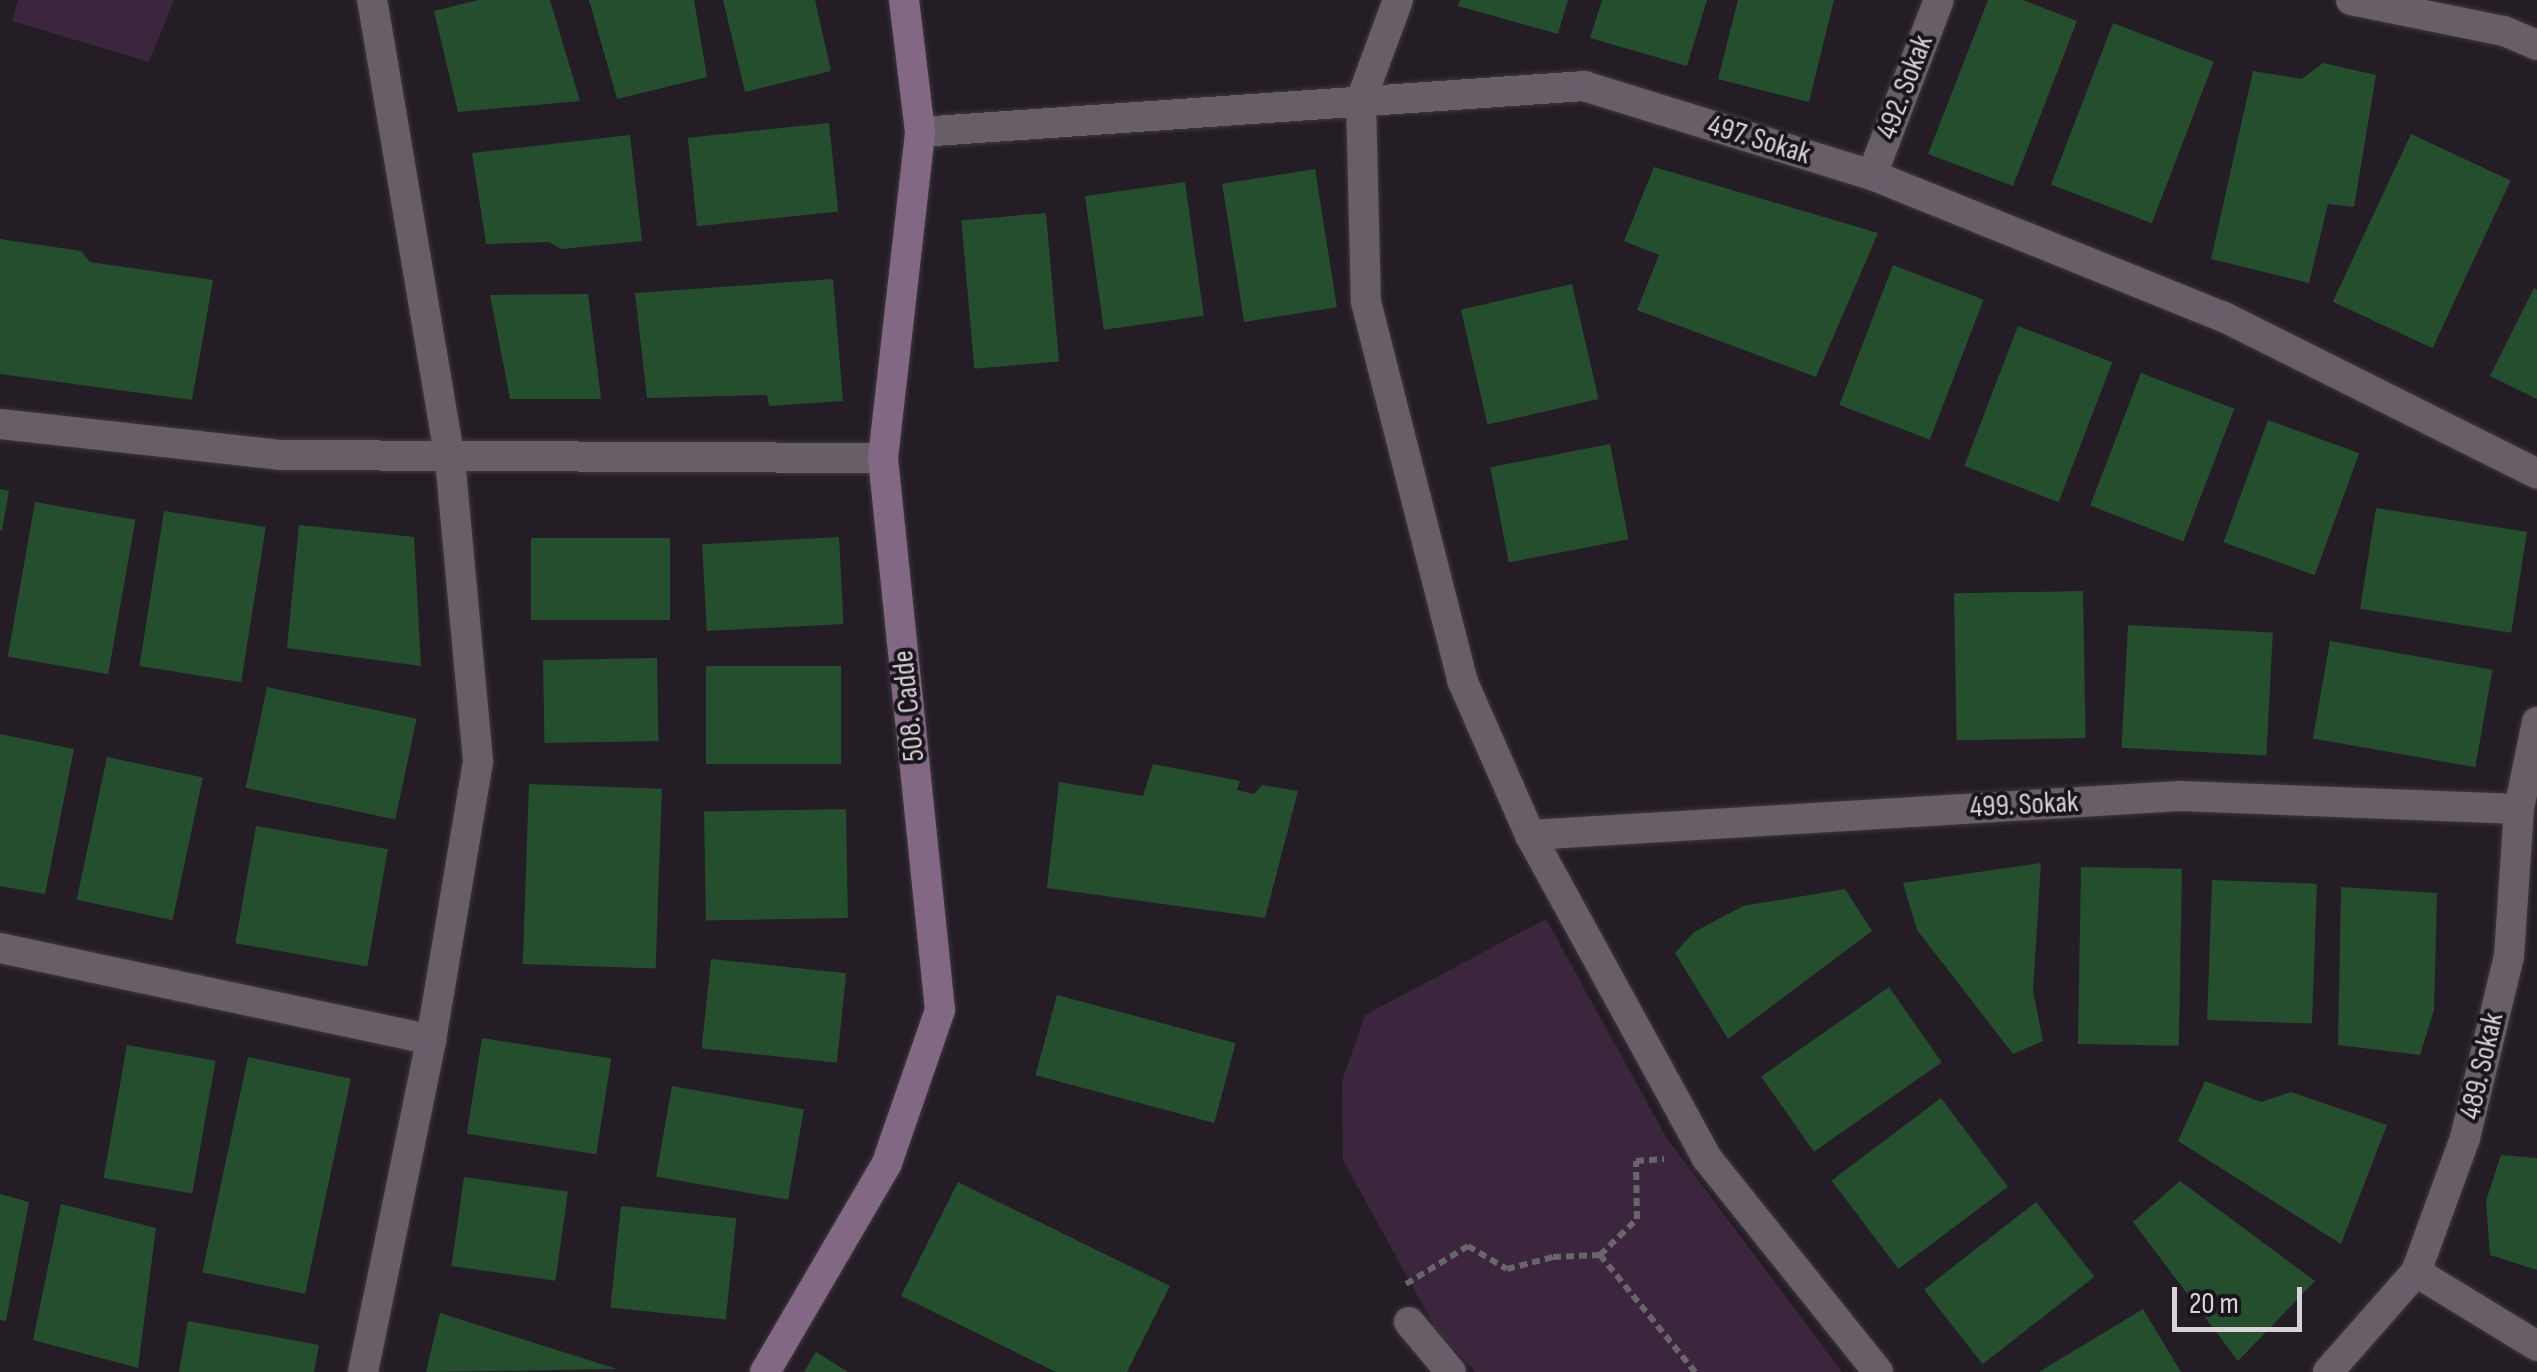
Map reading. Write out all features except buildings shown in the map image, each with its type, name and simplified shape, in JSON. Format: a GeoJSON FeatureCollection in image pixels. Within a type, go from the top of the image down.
{"type":"FeatureCollection","features":[{"type":"Feature","properties":{"kind":"street"},"geometry":{"type":"LineString","coordinates":[[363,1372],[431,1040],[478,761],[450,460],[372,0]]}},
{"type":"Feature","properties":{"kind":"street","name":"508. Cadde"},"geometry":{"type":"LineString","coordinates":[[765,1372],[887,1163],[940,1010],[883,458],[920,132],[904,0]]}},
{"type":"Feature","properties":{"kind":"street"},"geometry":{"type":"LineString","coordinates":[[1398,0],[1361,100],[1366,302],[1462,680],[1530,835],[1706,1156],[1878,1372]]}},
{"type":"Feature","properties":{"kind":"street","name":"492. Sokak"},"geometry":{"type":"LineString","coordinates":[[1872,174],[1939,0]]}},
{"type":"Feature","properties":{"kind":"street"},"geometry":{"type":"LineString","coordinates":[[2352,0],[2504,31],[2537,45]]}},
{"type":"Feature","properties":{"kind":"street","name":"497. Sokak"},"geometry":{"type":"LineString","coordinates":[[920,132],[1584,86],[1872,174],[2224,318],[2537,474]]}},
{"type":"Feature","properties":{"kind":"street"},"geometry":{"type":"LineString","coordinates":[[0,424],[280,455],[450,460],[883,458]]}},
{"type":"Feature","properties":{"kind":"street","name":"489. Sokak"},"geometry":{"type":"LineString","coordinates":[[2328,1372],[2416,1272],[2466,1138],[2509,956],[2518,809],[2537,722]]}},
{"type":"Feature","properties":{"kind":"street","name":"499. Sokak"},"geometry":{"type":"LineString","coordinates":[[1530,835],[2180,796],[2518,809]]}},
{"type":"Feature","properties":{"kind":"street"},"geometry":{"type":"LineString","coordinates":[[0,948],[431,1040]]}},
{"type":"Feature","properties":{"kind":"street"},"geometry":{"type":"LineString","coordinates":[[2416,1272],[2537,1346]]}},
{"type":"Feature","properties":{"kind":"street"},"geometry":{"type":"LineString","coordinates":[[1409,1322],[1450,1372]]}},
{"type":"Feature","properties":{"kind":"path"},"geometry":{"type":"LineString","coordinates":[[1409,1322],[1403,1286],[1468,1246],[1506,1270],[1553,1256],[1600,1256],[1637,1219],[1636,1161],[1706,1156]]}},
{"type":"Feature","properties":{"kind":"path"},"geometry":{"type":"LineString","coordinates":[[1600,1256],[1695,1372]]}},
{"type":"Feature","properties":{"kind":"shaded area"},"geometry":{"type":"Polygon","coordinates":[[[18,0],[174,0],[149,62],[12,21],[18,0]]]}},
{"type":"Feature","properties":{"kind":"shaded area"},"geometry":{"type":"Polygon","coordinates":[[[1546,919],[1666,1137],[1842,1372],[1476,1372],[1438,1333],[1343,1160],[1342,1081],[1365,1015],[1546,919]]]}}]}
